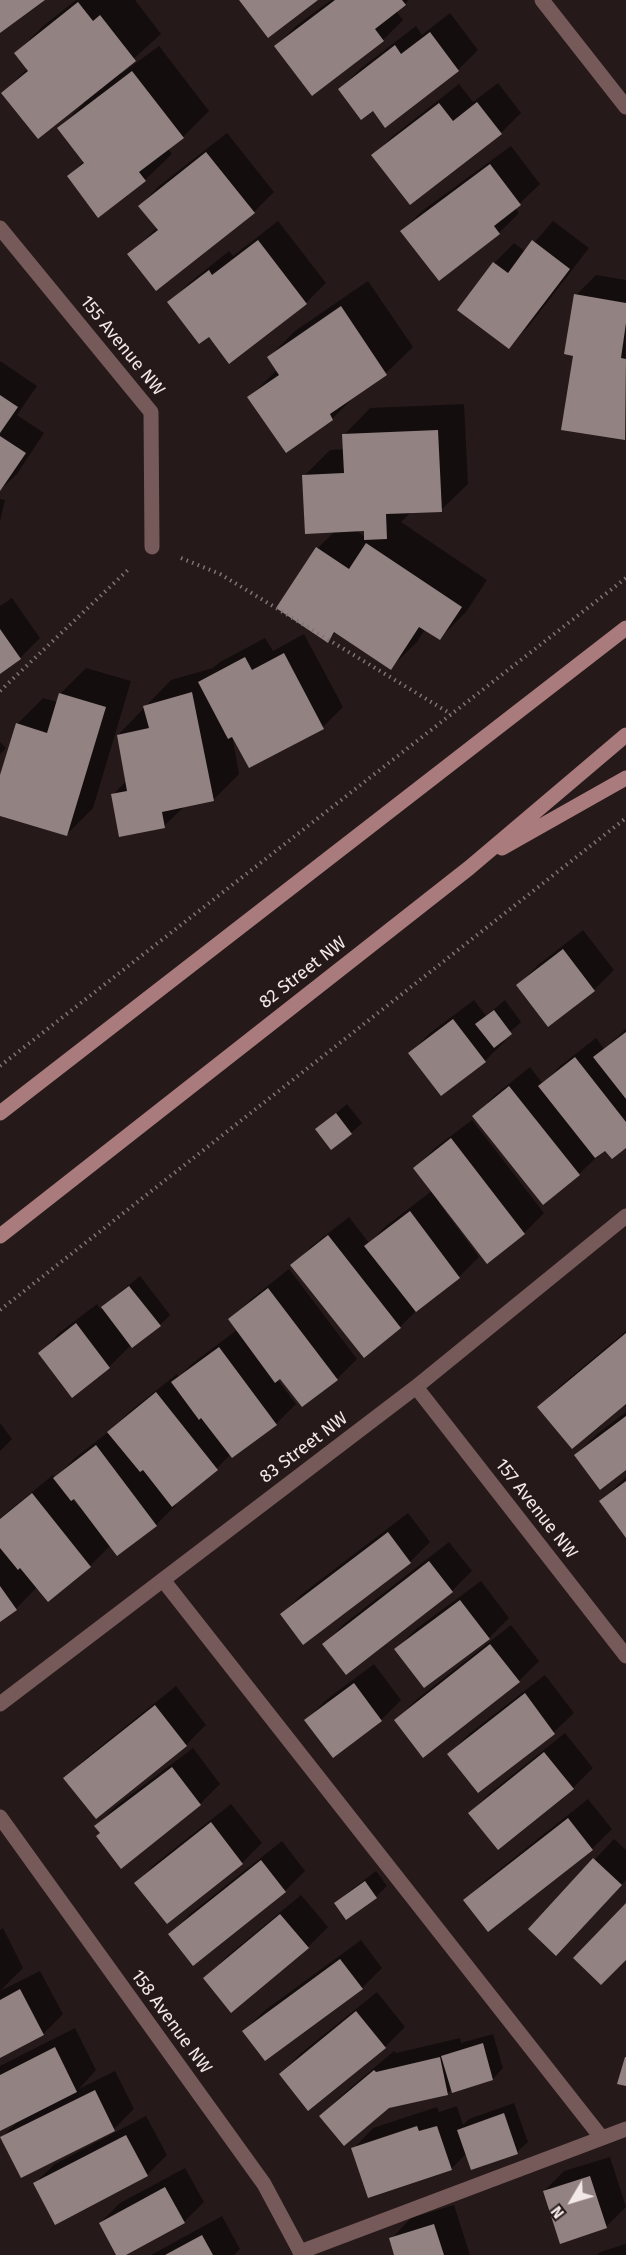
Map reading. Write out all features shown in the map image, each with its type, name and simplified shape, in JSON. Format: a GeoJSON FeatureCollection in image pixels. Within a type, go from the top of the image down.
{"type":"FeatureCollection","features":[{"type":"Feature","properties":{"kind":"main road"},"geometry":{"type":"LineString","coordinates":[[0,1113],[626,628]]}},
{"type":"Feature","properties":{"kind":"main road","name":"82 Street NW"},"geometry":{"type":"LineString","coordinates":[[0,1236],[469,868],[626,735]]}},
{"type":"Feature","properties":{"kind":"main road"},"geometry":{"type":"LineString","coordinates":[[469,868],[626,778]]}},
{"type":"Feature","properties":{"kind":"street"},"geometry":{"type":"LineString","coordinates":[[542,0],[626,106]]}},
{"type":"Feature","properties":{"kind":"street","name":"155 Avenue NW"},"geometry":{"type":"LineString","coordinates":[[0,228],[151,412],[152,547]]}},
{"type":"Feature","properties":{"kind":"street","name":"83 Street NW"},"geometry":{"type":"LineString","coordinates":[[0,1704],[416,1387],[626,1216]]}},
{"type":"Feature","properties":{"kind":"street","name":"157 Avenue NW"},"geometry":{"type":"LineString","coordinates":[[416,1387],[626,1656]]}},
{"type":"Feature","properties":{"kind":"street"},"geometry":{"type":"LineString","coordinates":[[163,1580],[601,2137]]}},
{"type":"Feature","properties":{"kind":"street","name":"158 Avenue NW"},"geometry":{"type":"LineString","coordinates":[[0,1817],[264,2184],[301,2253]]}},
{"type":"Feature","properties":{"kind":"street"},"geometry":{"type":"LineString","coordinates":[[301,2253],[626,2129]]}},
{"type":"Feature","properties":{"kind":"path"},"geometry":{"type":"LineString","coordinates":[[0,691],[152,547],[220,574],[451,714]]}},
{"type":"Feature","properties":{"kind":"path"},"geometry":{"type":"LineString","coordinates":[[0,1066],[626,578]]}},
{"type":"Feature","properties":{"kind":"path"},"geometry":{"type":"LineString","coordinates":[[0,1310],[626,818]]}},
{"type":"Feature","properties":{"kind":"building"},"geometry":{"type":"Polygon","coordinates":[[[0,0],[45,0],[0,33],[0,0]]]}},
{"type":"Feature","properties":{"kind":"building"},"geometry":{"type":"Polygon","coordinates":[[[239,0],[318,0],[268,38],[239,0]]]}},
{"type":"Feature","properties":{"kind":"building"},"geometry":{"type":"Polygon","coordinates":[[[335,0],[402,0],[406,5],[375,29],[384,41],[312,96],[274,46],[335,0]]]}},
{"type":"Feature","properties":{"kind":"building"},"geometry":{"type":"Polygon","coordinates":[[[78,2],[93,21],[100,15],[136,61],[38,139],[1,93],[28,71],[14,53],[78,2]]]}},
{"type":"Feature","properties":{"kind":"building"},"geometry":{"type":"Polygon","coordinates":[[[430,32],[459,71],[385,128],[373,111],[361,120],[338,89],[395,45],[401,54],[430,32]]]}},
{"type":"Feature","properties":{"kind":"building"},"geometry":{"type":"Polygon","coordinates":[[[132,71],[184,138],[139,172],[146,181],[98,218],[67,176],[84,163],[57,128],[132,71]]]}},
{"type":"Feature","properties":{"kind":"building"},"geometry":{"type":"Polygon","coordinates":[[[477,102],[502,134],[410,205],[371,155],[439,103],[453,121],[477,102]]]}},
{"type":"Feature","properties":{"kind":"building"},"geometry":{"type":"Polygon","coordinates":[[[206,152],[255,213],[156,291],[127,254],[158,230],[138,206],[206,152]]]}},
{"type":"Feature","properties":{"kind":"building"},"geometry":{"type":"Polygon","coordinates":[[[490,164],[521,205],[494,226],[500,234],[439,281],[400,231],[490,164]]]}},
{"type":"Feature","properties":{"kind":"building"},"geometry":{"type":"Polygon","coordinates":[[[258,240],[307,304],[229,364],[209,337],[199,344],[167,302],[209,270],[212,275],[258,240]]]}},
{"type":"Feature","properties":{"kind":"building"},"geometry":{"type":"Polygon","coordinates":[[[532,240],[570,269],[509,349],[457,310],[493,262],[508,273],[532,240]]]}},
{"type":"Feature","properties":{"kind":"building"},"geometry":{"type":"Polygon","coordinates":[[[574,294],[626,303],[626,323],[621,358],[626,359],[625,440],[561,430],[573,356],[564,354],[574,294]]]}},
{"type":"Feature","properties":{"kind":"building"},"geometry":{"type":"Polygon","coordinates":[[[341,306],[387,375],[330,414],[333,420],[286,453],[247,397],[279,375],[267,357],[341,306]]]}},
{"type":"Feature","properties":{"kind":"building"},"geometry":{"type":"Polygon","coordinates":[[[0,395],[18,407],[0,433],[0,395]]]}},
{"type":"Feature","properties":{"kind":"building"},"geometry":{"type":"Polygon","coordinates":[[[438,430],[442,512],[386,514],[387,539],[364,540],[364,531],[305,534],[302,475],[344,473],[342,434],[438,430]]]}},
{"type":"Feature","properties":{"kind":"building"},"geometry":{"type":"Polygon","coordinates":[[[0,436],[26,453],[0,491],[0,436]]]}},
{"type":"Feature","properties":{"kind":"building"},"geometry":{"type":"Polygon","coordinates":[[[366,543],[462,607],[440,640],[419,627],[391,670],[334,632],[328,643],[276,608],[316,547],[349,569],[366,543]]]}},
{"type":"Feature","properties":{"kind":"building"},"geometry":{"type":"Polygon","coordinates":[[[0,629],[21,659],[0,674],[0,629]]]}},
{"type":"Feature","properties":{"kind":"building"},"geometry":{"type":"Polygon","coordinates":[[[284,653],[324,729],[249,768],[232,737],[228,739],[198,682],[245,657],[252,670],[284,653]]]}},
{"type":"Feature","properties":{"kind":"building"},"geometry":{"type":"Polygon","coordinates":[[[192,692],[214,801],[162,812],[165,828],[119,837],[111,794],[127,791],[117,735],[149,728],[143,706],[192,692]]]}},
{"type":"Feature","properties":{"kind":"building"},"geometry":{"type":"Polygon","coordinates":[[[59,693],[106,707],[67,836],[0,816],[0,775],[16,723],[47,733],[59,693]]]}},
{"type":"Feature","properties":{"kind":"building"},"geometry":{"type":"Polygon","coordinates":[[[563,949],[595,991],[548,1027],[516,985],[563,949]]]}},
{"type":"Feature","properties":{"kind":"building"},"geometry":{"type":"Polygon","coordinates":[[[494,1010],[512,1034],[494,1048],[475,1024],[494,1010]]]}},
{"type":"Feature","properties":{"kind":"building"},"geometry":{"type":"Polygon","coordinates":[[[453,1019],[486,1062],[441,1096],[408,1053],[453,1019]]]}},
{"type":"Feature","properties":{"kind":"building"},"geometry":{"type":"Polygon","coordinates":[[[626,1032],[626,1099],[593,1057],[626,1032]]]}},
{"type":"Feature","properties":{"kind":"building"},"geometry":{"type":"Polygon","coordinates":[[[575,1057],[626,1122],[626,1148],[612,1159],[605,1151],[595,1158],[538,1086],[575,1057]]]}},
{"type":"Feature","properties":{"kind":"building"},"geometry":{"type":"Polygon","coordinates":[[[509,1086],[580,1175],[543,1205],[472,1116],[509,1086]]]}},
{"type":"Feature","properties":{"kind":"building"},"geometry":{"type":"Polygon","coordinates":[[[336,1113],[352,1134],[331,1150],[315,1129],[336,1113]]]}},
{"type":"Feature","properties":{"kind":"building"},"geometry":{"type":"Polygon","coordinates":[[[451,1138],[525,1234],[487,1264],[413,1168],[451,1138]]]}},
{"type":"Feature","properties":{"kind":"building"},"geometry":{"type":"Polygon","coordinates":[[[410,1211],[460,1278],[416,1312],[364,1246],[410,1211]]]}},
{"type":"Feature","properties":{"kind":"building"},"geometry":{"type":"Polygon","coordinates":[[[328,1235],[401,1328],[364,1358],[290,1265],[328,1235]]]}},
{"type":"Feature","properties":{"kind":"building"},"geometry":{"type":"Polygon","coordinates":[[[129,1286],[161,1326],[132,1348],[101,1307],[129,1286]]]}},
{"type":"Feature","properties":{"kind":"building"},"geometry":{"type":"Polygon","coordinates":[[[268,1288],[338,1380],[302,1407],[280,1379],[275,1383],[228,1319],[268,1288]]]}},
{"type":"Feature","properties":{"kind":"building"},"geometry":{"type":"Polygon","coordinates":[[[76,1323],[110,1368],[72,1398],[38,1353],[76,1323]]]}},
{"type":"Feature","properties":{"kind":"building"},"geometry":{"type":"Polygon","coordinates":[[[626,1333],[626,1404],[572,1449],[537,1407],[626,1333]]]}},
{"type":"Feature","properties":{"kind":"building"},"geometry":{"type":"Polygon","coordinates":[[[219,1347],[277,1425],[232,1458],[201,1418],[199,1420],[171,1382],[219,1347]]]}},
{"type":"Feature","properties":{"kind":"building"},"geometry":{"type":"Polygon","coordinates":[[[156,1392],[218,1470],[172,1507],[143,1470],[140,1472],[107,1432],[156,1392]]]}},
{"type":"Feature","properties":{"kind":"building"},"geometry":{"type":"Polygon","coordinates":[[[626,1416],[626,1470],[600,1490],[574,1455],[626,1416]]]}},
{"type":"Feature","properties":{"kind":"building"},"geometry":{"type":"Polygon","coordinates":[[[96,1445],[157,1526],[117,1556],[74,1499],[71,1501],[53,1478],[96,1445]]]}},
{"type":"Feature","properties":{"kind":"building"},"geometry":{"type":"Polygon","coordinates":[[[626,1481],[626,1538],[599,1501],[626,1481]]]}},
{"type":"Feature","properties":{"kind":"building"},"geometry":{"type":"Polygon","coordinates":[[[32,1493],[91,1567],[48,1602],[0,1548],[0,1519],[32,1493]]]}},
{"type":"Feature","properties":{"kind":"building"},"geometry":{"type":"Polygon","coordinates":[[[388,1532],[411,1563],[303,1645],[280,1614],[388,1532]]]}},
{"type":"Feature","properties":{"kind":"building"},"geometry":{"type":"Polygon","coordinates":[[[429,1561],[453,1592],[346,1675],[322,1644],[429,1561]]]}},
{"type":"Feature","properties":{"kind":"building"},"geometry":{"type":"Polygon","coordinates":[[[0,1586],[17,1610],[0,1622],[0,1586]]]}},
{"type":"Feature","properties":{"kind":"building"},"geometry":{"type":"Polygon","coordinates":[[[460,1600],[490,1639],[424,1688],[394,1649],[460,1600]]]}},
{"type":"Feature","properties":{"kind":"building"},"geometry":{"type":"Polygon","coordinates":[[[490,1644],[520,1682],[423,1758],[394,1720],[490,1644]]]}},
{"type":"Feature","properties":{"kind":"building"},"geometry":{"type":"Polygon","coordinates":[[[354,1683],[382,1721],[333,1758],[304,1720],[354,1683]]]}},
{"type":"Feature","properties":{"kind":"building"},"geometry":{"type":"Polygon","coordinates":[[[525,1693],[555,1734],[478,1793],[447,1754],[525,1693]]]}},
{"type":"Feature","properties":{"kind":"building"},"geometry":{"type":"Polygon","coordinates":[[[155,1705],[187,1746],[96,1819],[63,1778],[155,1705]]]}},
{"type":"Feature","properties":{"kind":"building"},"geometry":{"type":"Polygon","coordinates":[[[544,1752],[574,1789],[498,1850],[468,1813],[544,1752]]]}},
{"type":"Feature","properties":{"kind":"building"},"geometry":{"type":"Polygon","coordinates":[[[172,1767],[201,1805],[121,1869],[96,1836],[100,1833],[94,1826],[172,1767]]]}},
{"type":"Feature","properties":{"kind":"building"},"geometry":{"type":"Polygon","coordinates":[[[568,1818],[593,1850],[488,1932],[463,1900],[568,1818]]]}},
{"type":"Feature","properties":{"kind":"building"},"geometry":{"type":"Polygon","coordinates":[[[211,1822],[243,1864],[167,1924],[134,1883],[211,1822]]]}},
{"type":"Feature","properties":{"kind":"building"},"geometry":{"type":"Polygon","coordinates":[[[593,1858],[622,1885],[556,1956],[528,1929],[593,1858]]]}},
{"type":"Feature","properties":{"kind":"building"},"geometry":{"type":"Polygon","coordinates":[[[261,1860],[286,1892],[193,1966],[168,1934],[261,1860]]]}},
{"type":"Feature","properties":{"kind":"building"},"geometry":{"type":"Polygon","coordinates":[[[365,1881],[377,1898],[346,1920],[334,1903],[365,1881]]]}},
{"type":"Feature","properties":{"kind":"building"},"geometry":{"type":"Polygon","coordinates":[[[626,1903],[626,1960],[601,1985],[573,1958],[626,1903]]]}},
{"type":"Feature","properties":{"kind":"building"},"geometry":{"type":"Polygon","coordinates":[[[280,1914],[309,1948],[231,2013],[203,1978],[280,1914]]]}},
{"type":"Feature","properties":{"kind":"building"},"geometry":{"type":"Polygon","coordinates":[[[340,1959],[363,1989],[265,2061],[242,2031],[340,1959]]]}},
{"type":"Feature","properties":{"kind":"building"},"geometry":{"type":"Polygon","coordinates":[[[20,1989],[44,2035],[0,2058],[0,2000],[20,1989]]]}},
{"type":"Feature","properties":{"kind":"building"},"geometry":{"type":"Polygon","coordinates":[[[356,2011],[386,2048],[308,2111],[279,2074],[356,2011]]]}},
{"type":"Feature","properties":{"kind":"building"},"geometry":{"type":"Polygon","coordinates":[[[483,2043],[493,2080],[452,2093],[441,2056],[483,2043]]]}},
{"type":"Feature","properties":{"kind":"building"},"geometry":{"type":"Polygon","coordinates":[[[55,2047],[77,2092],[0,2131],[0,2075],[55,2047]]]}},
{"type":"Feature","properties":{"kind":"building"},"geometry":{"type":"Polygon","coordinates":[[[440,2057],[448,2095],[389,2108],[344,2146],[319,2116],[374,2070],[376,2072],[440,2057]]]}},
{"type":"Feature","properties":{"kind":"building"},"geometry":{"type":"Polygon","coordinates":[[[626,2057],[626,2086],[617,2084],[626,2057]]]}},
{"type":"Feature","properties":{"kind":"building"},"geometry":{"type":"Polygon","coordinates":[[[95,2090],[115,2131],[21,2178],[0,2137],[95,2090]]]}},
{"type":"Feature","properties":{"kind":"building"},"geometry":{"type":"Polygon","coordinates":[[[504,2113],[518,2154],[471,2170],[457,2130],[504,2113]]]}},
{"type":"Feature","properties":{"kind":"building"},"geometry":{"type":"Polygon","coordinates":[[[417,2126],[419,2131],[437,2126],[452,2170],[368,2198],[351,2148],[417,2126]]]}},
{"type":"Feature","properties":{"kind":"building"},"geometry":{"type":"Polygon","coordinates":[[[126,2135],[148,2176],[55,2225],[33,2183],[126,2135]]]}},
{"type":"Feature","properties":{"kind":"building"},"geometry":{"type":"Polygon","coordinates":[[[590,2176],[607,2228],[560,2244],[543,2191],[590,2176]]]}},
{"type":"Feature","properties":{"kind":"building"},"geometry":{"type":"Polygon","coordinates":[[[165,2187],[185,2223],[126,2255],[116,2255],[99,2223],[165,2187]]]}},
{"type":"Feature","properties":{"kind":"building"},"geometry":{"type":"Polygon","coordinates":[[[434,2224],[444,2255],[394,2255],[389,2238],[434,2224]]]}},
{"type":"Feature","properties":{"kind":"building"},"geometry":{"type":"Polygon","coordinates":[[[202,2235],[213,2255],[165,2255],[202,2235]]]}}]}
